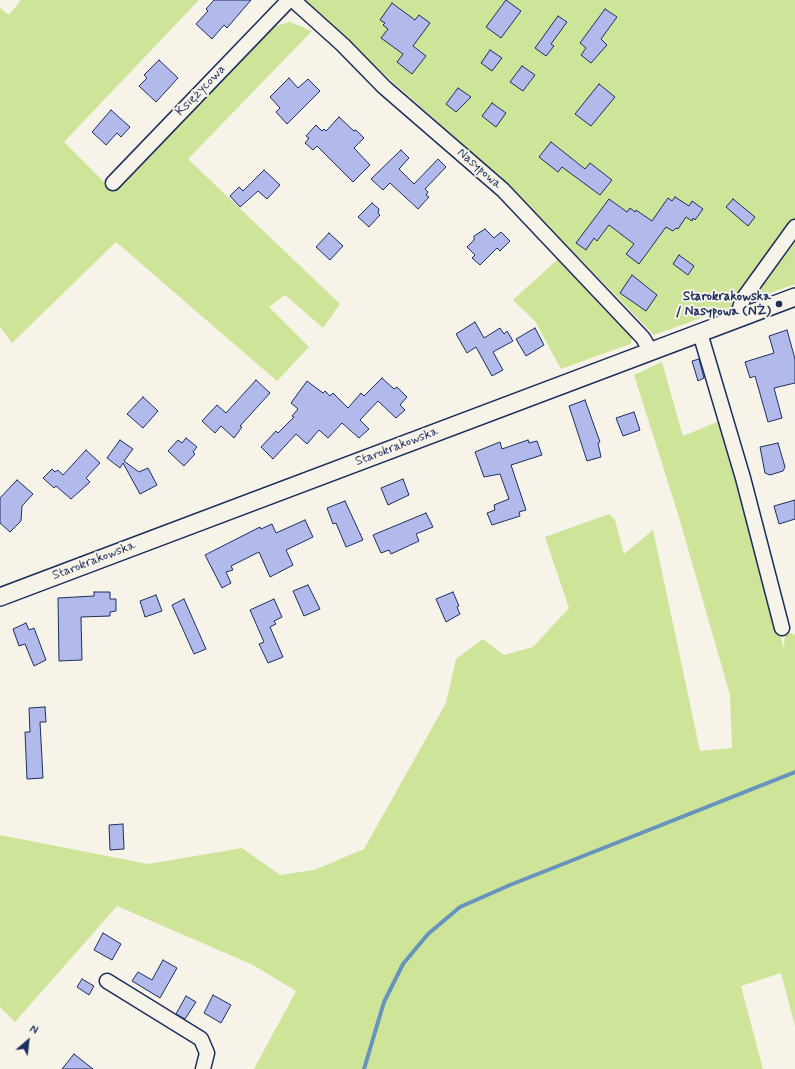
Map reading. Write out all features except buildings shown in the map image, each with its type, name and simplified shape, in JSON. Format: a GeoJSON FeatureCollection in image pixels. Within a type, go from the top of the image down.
{"type":"FeatureCollection","features":[{"type":"Feature","properties":{"kind":"street","name":"Księżycowa"},"geometry":{"type":"LineString","coordinates":[[114,183],[289,0]]}},
{"type":"Feature","properties":{"kind":"street","name":"Nasypowa"},"geometry":{"type":"LineString","coordinates":[[293,0],[343,45],[384,87],[503,190],[643,338],[651,352]]}},
{"type":"Feature","properties":{"kind":"street"},"geometry":{"type":"LineString","coordinates":[[742,317],[740,308],[743,298],[795,227]]}},
{"type":"Feature","properties":{"kind":"street","name":"Starokrakowska"},"geometry":{"type":"LineString","coordinates":[[0,597],[795,298]]}},
{"type":"Feature","properties":{"kind":"street"},"geometry":{"type":"LineString","coordinates":[[700,333],[743,478],[782,628]]}},
{"type":"Feature","properties":{"kind":"street"},"geometry":{"type":"LineString","coordinates":[[107,981],[201,1039],[208,1053],[203,1069]]}},
{"type":"Feature","properties":{"kind":"green space"},"geometry":{"type":"Polygon","coordinates":[[[21,0],[199,0],[64,142],[113,191],[143,163],[275,26],[290,22],[312,31],[188,159],[340,304],[323,328],[285,295],[269,307],[309,347],[277,381],[116,242],[12,343],[0,327],[0,8],[9,15],[21,0]]]}},
{"type":"Feature","properties":{"kind":"green space"},"geometry":{"type":"Polygon","coordinates":[[[301,0],[795,0],[795,284],[654,335],[506,183],[301,0]]]}},
{"type":"Feature","properties":{"kind":"green space"},"geometry":{"type":"Polygon","coordinates":[[[558,259],[608,307],[634,335],[630,344],[561,369],[535,321],[513,300],[558,259]]]}},
{"type":"Feature","properties":{"kind":"green space"},"geometry":{"type":"Polygon","coordinates":[[[662,362],[683,436],[722,420],[784,649],[785,631],[795,635],[795,1026],[781,973],[741,986],[763,1069],[254,1069],[296,991],[253,965],[117,906],[15,1022],[0,1007],[0,835],[148,864],[242,848],[280,875],[314,870],[364,849],[446,703],[456,659],[483,639],[504,655],[533,647],[569,608],[545,537],[609,514],[615,520],[624,554],[653,530],[700,751],[732,748],[730,695],[678,514],[634,375],[662,362]]]}},
{"type":"Feature","properties":{"kind":"waterway"},"geometry":{"type":"LineString","coordinates":[[364,1069],[384,1002],[403,964],[428,934],[460,907],[510,885],[795,772]]}},
{"type":"Feature","properties":{"kind":"place","name":"Starokrakowska / Nasypowa (NŻ)"},"geometry":{"type":"Point","coordinates":[779,304]}}]}
